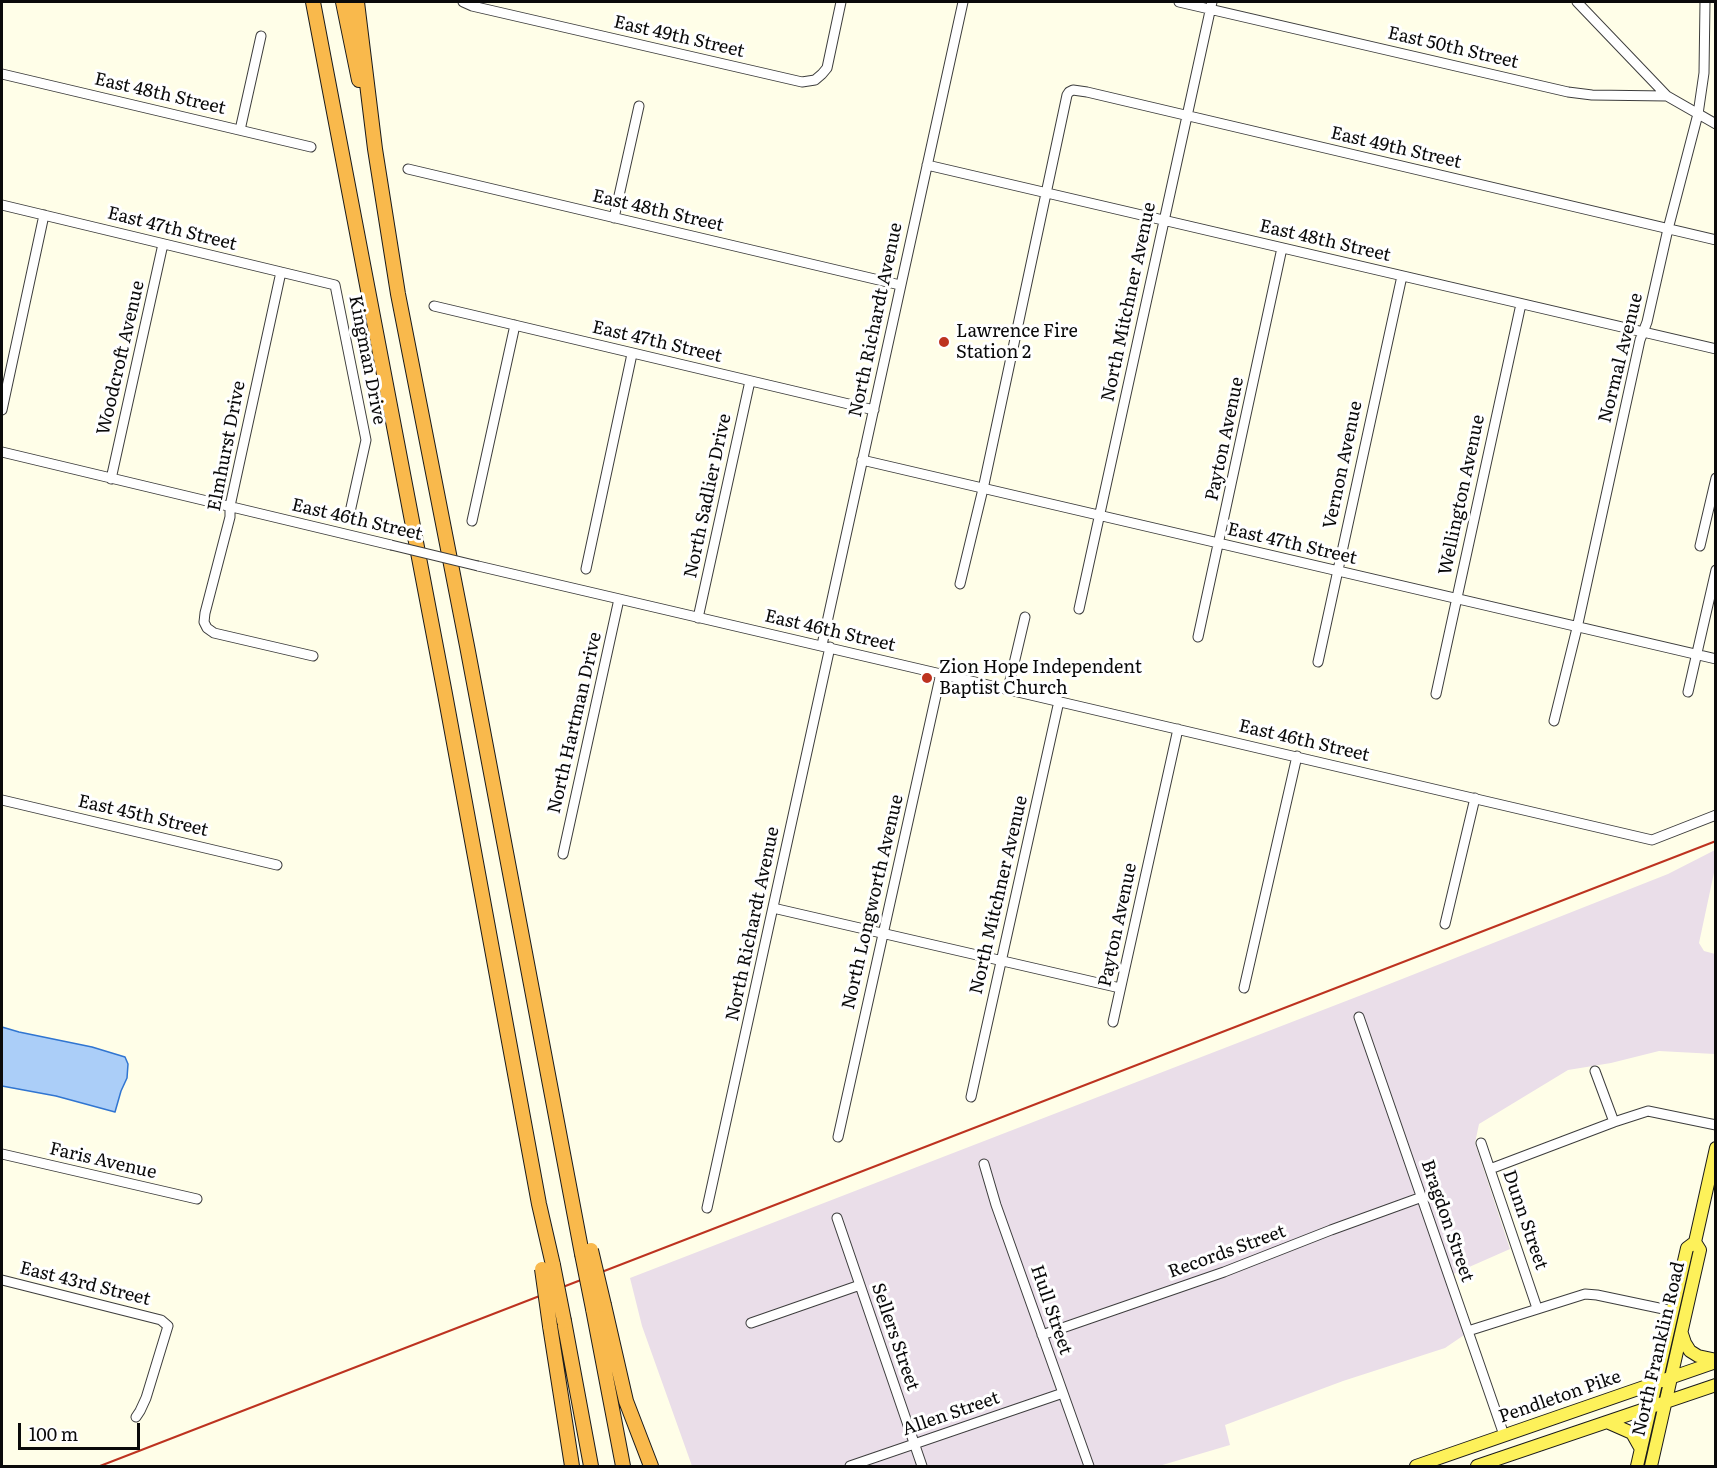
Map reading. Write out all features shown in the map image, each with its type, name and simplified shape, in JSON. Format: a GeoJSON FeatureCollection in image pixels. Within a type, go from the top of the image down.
{"type":"FeatureCollection","features":[{"type":"Feature","properties":{"kind":"highway"},"geometry":{"type":"LineString","coordinates":[[313,2],[539,1203],[547,1267],[550,1326],[572,1467]]}},
{"type":"Feature","properties":{"kind":"highway"},"geometry":{"type":"LineString","coordinates":[[343,2],[375,149]]}},
{"type":"Feature","properties":{"kind":"highway"},"geometry":{"type":"LineString","coordinates":[[357,2],[375,149],[398,294],[468,646],[560,1132],[598,1307],[623,1467]]}},
{"type":"Feature","properties":{"kind":"highway"},"geometry":{"type":"LineString","coordinates":[[547,1267],[564,1321],[591,1467]]}},
{"type":"Feature","properties":{"kind":"highway"},"geometry":{"type":"LineString","coordinates":[[598,1307],[626,1401],[651,1467]]}},
{"type":"Feature","properties":{"kind":"main road","name":"North Franklin Road"},"geometry":{"type":"LineString","coordinates":[[1637,1467],[1687,1248],[1695,1242],[1716,1149]]}},
{"type":"Feature","properties":{"kind":"main road","name":"North Franklin Road"},"geometry":{"type":"LineString","coordinates":[[1651,1467],[1700,1250],[1695,1242]]}},
{"type":"Feature","properties":{"kind":"main road"},"geometry":{"type":"LineString","coordinates":[[1682,1334],[1686,1347],[1692,1353],[1716,1361]]}},
{"type":"Feature","properties":{"kind":"main road","name":"Pendleton Pike"},"geometry":{"type":"LineString","coordinates":[[1416,1467],[1716,1361]]}},
{"type":"Feature","properties":{"kind":"main road"},"geometry":{"type":"LineString","coordinates":[[1477,1467],[1716,1385]]}},
{"type":"Feature","properties":{"kind":"main road"},"geometry":{"type":"LineString","coordinates":[[1606,1422],[1632,1433],[1641,1449]]}},
{"type":"Feature","properties":{"kind":"street","name":"East 49th Street"},"geometry":{"type":"LineString","coordinates":[[463,2],[472,6],[798,82],[810,81],[824,73],[828,65],[841,2]]}},
{"type":"Feature","properties":{"kind":"street","name":"North Richardt Avenue"},"geometry":{"type":"LineString","coordinates":[[707,1208],[773,908],[862,460],[963,2]]}},
{"type":"Feature","properties":{"kind":"street","name":"East 50th Street"},"geometry":{"type":"LineString","coordinates":[[1179,2],[1211,5],[1568,92],[1666,96],[1716,124]]}},
{"type":"Feature","properties":{"kind":"street"},"geometry":{"type":"LineString","coordinates":[[1577,2],[1666,96]]}},
{"type":"Feature","properties":{"kind":"street","name":"Normal Avenue"},"geometry":{"type":"LineString","coordinates":[[1554,722],[1638,351],[1698,114],[1704,73],[1705,2]]}},
{"type":"Feature","properties":{"kind":"street","name":"North Mitchner Avenue"},"geometry":{"type":"LineString","coordinates":[[1079,609],[1211,5]]}},
{"type":"Feature","properties":{"kind":"street"},"geometry":{"type":"LineString","coordinates":[[240,130],[261,36]]}},
{"type":"Feature","properties":{"kind":"street","name":"East 48th Street"},"geometry":{"type":"LineString","coordinates":[[2,74],[311,147]]}},
{"type":"Feature","properties":{"kind":"street","name":"East 49th Street"},"geometry":{"type":"LineString","coordinates":[[1047,193],[1069,92],[1073,90],[1716,240]]}},
{"type":"Feature","properties":{"kind":"street"},"geometry":{"type":"LineString","coordinates":[[614,218],[639,106]]}},
{"type":"Feature","properties":{"kind":"street","name":"East 48th Street"},"geometry":{"type":"LineString","coordinates":[[927,165],[1716,349]]}},
{"type":"Feature","properties":{"kind":"street","name":"East 48th Street"},"geometry":{"type":"LineString","coordinates":[[408,169],[900,285]]}},
{"type":"Feature","properties":{"kind":"street"},"geometry":{"type":"LineString","coordinates":[[960,584],[983,489],[1047,193]]}},
{"type":"Feature","properties":{"kind":"street","name":"East 47th Street"},"geometry":{"type":"LineString","coordinates":[[2,205],[335,285]]}},
{"type":"Feature","properties":{"kind":"street"},"geometry":{"type":"LineString","coordinates":[[2,410],[44,215]]}},
{"type":"Feature","properties":{"kind":"street","name":"Woodcroft Avenue"},"geometry":{"type":"LineString","coordinates":[[111,479],[164,244]]}},
{"type":"Feature","properties":{"kind":"street","name":"Payton Avenue"},"geometry":{"type":"LineString","coordinates":[[1198,637],[1282,248]]}},
{"type":"Feature","properties":{"kind":"street","name":"Elmhurst Drive"},"geometry":{"type":"LineString","coordinates":[[281,272],[230,507],[230,517],[204,613],[205,625],[214,633],[313,656]]}},
{"type":"Feature","properties":{"kind":"street","name":"Vernon Avenue"},"geometry":{"type":"LineString","coordinates":[[1318,662],[1402,276]]}},
{"type":"Feature","properties":{"kind":"street","name":"Kingman Drive"},"geometry":{"type":"LineString","coordinates":[[335,285],[366,440],[350,512]]}},
{"type":"Feature","properties":{"kind":"street","name":"Wellington Avenue"},"geometry":{"type":"LineString","coordinates":[[1436,694],[1521,304]]}},
{"type":"Feature","properties":{"kind":"street","name":"East 47th Street"},"geometry":{"type":"LineString","coordinates":[[434,306],[874,410]]}},
{"type":"Feature","properties":{"kind":"street"},"geometry":{"type":"LineString","coordinates":[[472,521],[515,325]]}},
{"type":"Feature","properties":{"kind":"street"},"geometry":{"type":"LineString","coordinates":[[586,569],[632,354]]}},
{"type":"Feature","properties":{"kind":"street","name":"North Sadlier Drive"},"geometry":{"type":"LineString","coordinates":[[698,618],[750,381]]}},
{"type":"Feature","properties":{"kind":"street","name":"East 46th Street"},"geometry":{"type":"LineString","coordinates":[[2,452],[698,618],[1652,840],[1716,815]]}},
{"type":"Feature","properties":{"kind":"street","name":"East 47th Street"},"geometry":{"type":"LineString","coordinates":[[862,460],[1716,659]]}},
{"type":"Feature","properties":{"kind":"street"},"geometry":{"type":"LineString","coordinates":[[1700,546],[1712,512],[1716,478]]}},
{"type":"Feature","properties":{"kind":"street"},"geometry":{"type":"LineString","coordinates":[[1688,692],[1716,570]]}},
{"type":"Feature","properties":{"kind":"street","name":"North Hartman Drive"},"geometry":{"type":"LineString","coordinates":[[563,854],[619,599]]}},
{"type":"Feature","properties":{"kind":"street"},"geometry":{"type":"LineString","coordinates":[[1008,689],[1024,617]]}},
{"type":"Feature","properties":{"kind":"street","name":"North Longworth Avenue"},"geometry":{"type":"LineString","coordinates":[[838,1137],[941,673]]}},
{"type":"Feature","properties":{"kind":"street","name":"North Mitchner Avenue"},"geometry":{"type":"LineString","coordinates":[[971,1097],[1059,701]]}},
{"type":"Feature","properties":{"kind":"street","name":"Payton Avenue"},"geometry":{"type":"LineString","coordinates":[[1113,1023],[1178,729]]}},
{"type":"Feature","properties":{"kind":"street"},"geometry":{"type":"LineString","coordinates":[[1244,988],[1297,756]]}},
{"type":"Feature","properties":{"kind":"street"},"geometry":{"type":"LineString","coordinates":[[1445,924],[1475,798]]}},
{"type":"Feature","properties":{"kind":"street","name":"East 45th Street"},"geometry":{"type":"LineString","coordinates":[[2,800],[277,865]]}},
{"type":"Feature","properties":{"kind":"street"},"geometry":{"type":"LineString","coordinates":[[773,908],[1120,988]]}},
{"type":"Feature","properties":{"kind":"street","name":"Bragdon Street"},"geometry":{"type":"LineString","coordinates":[[1359,1017],[1504,1435]]}},
{"type":"Feature","properties":{"kind":"street"},"geometry":{"type":"LineString","coordinates":[[1594,1071],[1614,1122]]}},
{"type":"Feature","properties":{"kind":"street"},"geometry":{"type":"LineString","coordinates":[[1490,1169],[1648,1111],[1716,1125]]}},
{"type":"Feature","properties":{"kind":"street","name":"Dunn Street"},"geometry":{"type":"LineString","coordinates":[[1480,1143],[1537,1308]]}},
{"type":"Feature","properties":{"kind":"street","name":"Faris Avenue"},"geometry":{"type":"LineString","coordinates":[[2,1154],[197,1199]]}},
{"type":"Feature","properties":{"kind":"street","name":"Hull Street"},"geometry":{"type":"LineString","coordinates":[[984,1164],[996,1205],[1089,1467]]}},
{"type":"Feature","properties":{"kind":"street","name":"Records Street"},"geometry":{"type":"LineString","coordinates":[[1042,1335],[1224,1272],[1422,1197]]}},
{"type":"Feature","properties":{"kind":"street","name":"Sellers Street"},"geometry":{"type":"LineString","coordinates":[[837,1218],[922,1467]]}},
{"type":"Feature","properties":{"kind":"street","name":"East 43rd Street"},"geometry":{"type":"LineString","coordinates":[[2,1280],[161,1320],[168,1326],[146,1398],[136,1417]]}},
{"type":"Feature","properties":{"kind":"street"},"geometry":{"type":"LineString","coordinates":[[752,1323],[860,1285]]}},
{"type":"Feature","properties":{"kind":"street"},"geometry":{"type":"LineString","coordinates":[[1468,1331],[1585,1294],[1673,1311]]}},
{"type":"Feature","properties":{"kind":"street","name":"Allen Street"},"geometry":{"type":"LineString","coordinates":[[850,1467],[1063,1394]]}},
{"type":"Feature","properties":{"kind":"shaded area"},"geometry":{"type":"Polygon","coordinates":[[[1715,850],[1715,868],[1699,943],[1704,951],[1715,954],[1715,1054],[1659,1051],[1611,1063],[1568,1070],[1479,1124],[1475,1143],[1510,1249],[1451,1275],[1470,1331],[1445,1348],[1343,1381],[1225,1425],[1230,1445],[1159,1466],[692,1466],[642,1326],[630,1278],[1359,996],[1668,874],[1715,850]]]}},
{"type":"Feature","properties":{"kind":"water"},"geometry":{"type":"Polygon","coordinates":[[[2,1027],[92,1047],[125,1057],[128,1064],[127,1078],[115,1112],[56,1096],[2,1086],[2,1027]]]}},
{"type":"Feature","properties":{"kind":"railway"},"geometry":{"type":"LineString","coordinates":[[100,1466],[1716,841]]}},
{"type":"Feature","properties":{"kind":"place","name":"Lawrence Fire Station 2"},"geometry":{"type":"Point","coordinates":[944,342]}},
{"type":"Feature","properties":{"kind":"place","name":"Zion Hope Independent Baptist Church"},"geometry":{"type":"Point","coordinates":[927,678]}}]}
